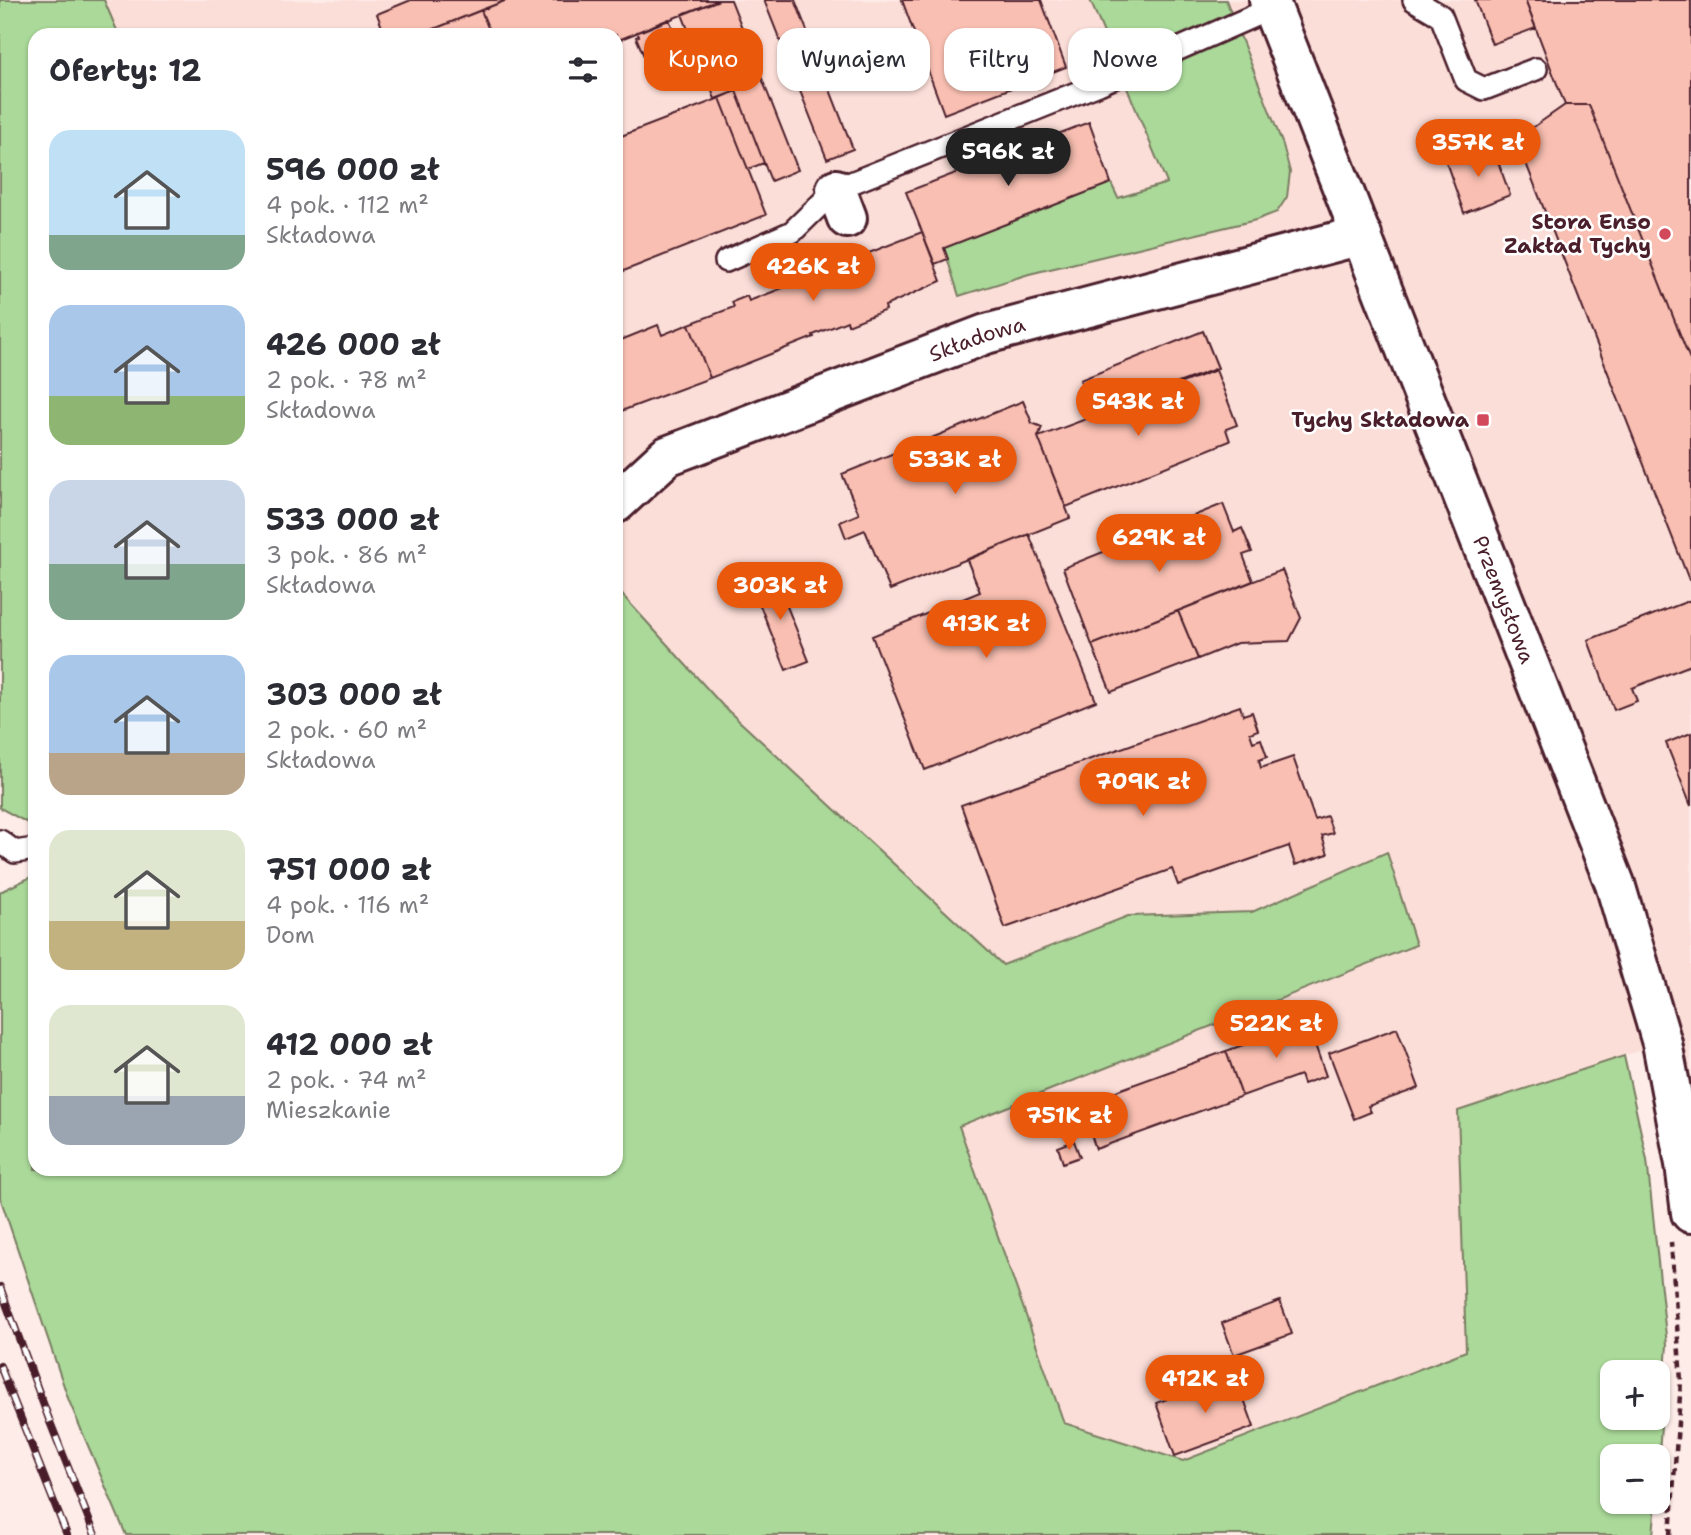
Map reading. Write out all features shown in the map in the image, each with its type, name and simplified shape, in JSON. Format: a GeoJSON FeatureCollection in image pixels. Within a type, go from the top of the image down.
{"type":"FeatureCollection","features":[{"type":"Feature","properties":{"kind":"street","name":"Przemysłowa"},"geometry":{"type":"LineString","coordinates":[[1270,4],[1615,884],[1662,1043],[1682,1092],[1681,1223]]}},
{"type":"Feature","properties":{"kind":"street","name":"Składowa"},"geometry":{"type":"LineString","coordinates":[[623,497],[667,456],[986,334],[1362,235]]}},
{"type":"Feature","properties":{"kind":"lane"},"geometry":{"type":"LineString","coordinates":[[1415,0],[1441,16],[1466,80],[1484,89],[1536,69]]}},
{"type":"Feature","properties":{"kind":"lane"},"geometry":{"type":"LineString","coordinates":[[726,261],[792,232],[841,204],[1270,4]]}},
{"type":"Feature","properties":{"kind":"lane"},"geometry":{"type":"LineString","coordinates":[[0,841],[15,852],[28,850]]}},
{"type":"Feature","properties":{"kind":"path"},"geometry":{"type":"LineString","coordinates":[[1670,1535],[1681,1381],[1676,1287],[1681,1223]]}},
{"type":"Feature","properties":{"kind":"shaded area"},"geometry":{"type":"Polygon","coordinates":[[[104,0],[1691,0],[1691,1083],[1677,1038],[1459,1111],[1466,1351],[1183,1461],[1064,1423],[959,1126],[1416,946],[1387,852],[1251,912],[1128,916],[1003,965],[723,706],[623,596],[623,28],[116,28],[104,0]]]}},
{"type":"Feature","properties":{"kind":"green space"},"geometry":{"type":"Polygon","coordinates":[[[0,0],[104,0],[116,28],[28,28],[28,823],[0,808],[0,0]]]}},
{"type":"Feature","properties":{"kind":"green space"},"geometry":{"type":"Polygon","coordinates":[[[1090,0],[1226,0],[1283,145],[1290,172],[1287,197],[1277,212],[1256,220],[1029,274],[959,296],[944,248],[1111,183],[1118,198],[1167,183],[1128,91],[1182,91],[1182,28],[1102,28],[1090,0]]]}},
{"type":"Feature","properties":{"kind":"green space"},"geometry":{"type":"Polygon","coordinates":[[[623,596],[723,706],[1003,965],[1128,916],[1252,912],[1387,852],[1416,945],[959,1126],[1064,1423],[1183,1461],[1466,1351],[1458,1111],[1624,1056],[1647,1160],[1667,1345],[1666,1360],[1600,1360],[1600,1430],[1661,1430],[1660,1444],[1600,1444],[1600,1514],[1655,1514],[1653,1535],[126,1535],[69,1401],[0,1197],[0,892],[28,878],[28,1176],[623,1176],[623,596]]]}},
{"type":"Feature","properties":{"kind":"building"},"geometry":{"type":"Polygon","coordinates":[[[411,0],[507,0],[437,28],[382,28],[377,14],[411,0]]]}},
{"type":"Feature","properties":{"kind":"building"},"geometry":{"type":"Polygon","coordinates":[[[507,0],[719,0],[623,38],[623,28],[488,28],[481,10],[507,0]]]}},
{"type":"Feature","properties":{"kind":"building"},"geometry":{"type":"Polygon","coordinates":[[[719,0],[731,0],[742,28],[687,28],[682,14],[719,0]]]}},
{"type":"Feature","properties":{"kind":"building"},"geometry":{"type":"Polygon","coordinates":[[[764,0],[795,0],[806,28],[777,28],[777,33],[764,0]]]}},
{"type":"Feature","properties":{"kind":"building"},"geometry":{"type":"Polygon","coordinates":[[[902,0],[1041,0],[1051,28],[944,28],[944,91],[1004,91],[944,114],[930,76],[930,28],[912,28],[902,0]]]}},
{"type":"Feature","properties":{"kind":"building"},"geometry":{"type":"Polygon","coordinates":[[[1475,0],[1525,0],[1536,28],[1492,44],[1475,0]]]}},
{"type":"Feature","properties":{"kind":"building","name":"Stora Enso Zakład Tychy"},"geometry":{"type":"Polygon","coordinates":[[[1525,0],[1691,0],[1691,362],[1589,105],[1565,105],[1525,0]]]}},
{"type":"Feature","properties":{"kind":"building"},"geometry":{"type":"Polygon","coordinates":[[[481,10],[488,28],[436,28],[481,10]]]}},
{"type":"Feature","properties":{"kind":"building"},"geometry":{"type":"Polygon","coordinates":[[[669,19],[673,28],[647,28],[669,19]]]}},
{"type":"Feature","properties":{"kind":"building"},"geometry":{"type":"Polygon","coordinates":[[[644,29],[644,56],[636,37],[639,36],[637,32],[644,29]]]}},
{"type":"Feature","properties":{"kind":"building"},"geometry":{"type":"Polygon","coordinates":[[[1054,35],[1066,67],[1054,72],[1054,35]]]}},
{"type":"Feature","properties":{"kind":"building"},"geometry":{"type":"Polygon","coordinates":[[[763,81],[798,170],[771,181],[736,91],[763,91],[763,81]]]}},
{"type":"Feature","properties":{"kind":"building"},"geometry":{"type":"Polygon","coordinates":[[[712,91],[736,91],[715,99],[712,91]]]}},
{"type":"Feature","properties":{"kind":"building"},"geometry":{"type":"Polygon","coordinates":[[[736,91],[764,163],[748,169],[720,98],[736,91]]]}},
{"type":"Feature","properties":{"kind":"building"},"geometry":{"type":"Polygon","coordinates":[[[800,91],[830,91],[853,149],[827,159],[800,91]]]}},
{"type":"Feature","properties":{"kind":"building"},"geometry":{"type":"Polygon","coordinates":[[[720,98],[766,215],[623,271],[623,135],[720,98]]]}},
{"type":"Feature","properties":{"kind":"building"},"geometry":{"type":"Polygon","coordinates":[[[1565,105],[1589,105],[1691,362],[1691,580],[1515,135],[1535,126],[1565,105]]]}},
{"type":"Feature","properties":{"kind":"building"},"geometry":{"type":"Polygon","coordinates":[[[1089,122],[1111,183],[944,248],[948,259],[935,264],[906,192],[1089,122]]]}},
{"type":"Feature","properties":{"kind":"building"},"geometry":{"type":"Polygon","coordinates":[[[1492,145],[1510,195],[1464,213],[1446,162],[1492,145]]]}},
{"type":"Feature","properties":{"kind":"building"},"geometry":{"type":"Polygon","coordinates":[[[922,232],[941,281],[885,306],[886,310],[848,325],[847,321],[710,378],[689,324],[734,307],[732,302],[747,296],[749,301],[793,284],[790,277],[780,282],[772,262],[802,249],[813,276],[845,260],[846,262],[922,232]]]}},
{"type":"Feature","properties":{"kind":"building"},"geometry":{"type":"Polygon","coordinates":[[[689,324],[710,378],[623,410],[623,339],[658,325],[662,335],[689,324]]]}},
{"type":"Feature","properties":{"kind":"building"},"geometry":{"type":"Polygon","coordinates":[[[1203,331],[1218,368],[1094,415],[1080,380],[1203,331]]]}},
{"type":"Feature","properties":{"kind":"building"},"geometry":{"type":"Polygon","coordinates":[[[1216,370],[1237,425],[1226,429],[1230,441],[1066,507],[1038,437],[1216,370]]]}},
{"type":"Feature","properties":{"kind":"building"},"geometry":{"type":"Polygon","coordinates":[[[1023,401],[1032,423],[1042,427],[1038,437],[1070,518],[890,590],[865,530],[846,538],[840,522],[859,514],[842,474],[1023,401]]]}},
{"type":"Feature","properties":{"kind":"building"},"geometry":{"type":"Polygon","coordinates":[[[1223,504],[1234,532],[1242,528],[1252,552],[1243,555],[1253,581],[1092,645],[1063,568],[1223,504]]]}},
{"type":"Feature","properties":{"kind":"building"},"geometry":{"type":"Polygon","coordinates":[[[1029,534],[1096,701],[925,770],[872,636],[980,592],[967,560],[1029,534]]]}},
{"type":"Feature","properties":{"kind":"building"},"geometry":{"type":"Polygon","coordinates":[[[1282,570],[1301,618],[1289,641],[1237,643],[1198,659],[1178,611],[1282,570]]]}},
{"type":"Feature","properties":{"kind":"building"},"geometry":{"type":"Polygon","coordinates":[[[774,574],[809,661],[786,670],[751,583],[774,574]]]}},
{"type":"Feature","properties":{"kind":"building"},"geometry":{"type":"Polygon","coordinates":[[[1691,600],[1691,665],[1632,688],[1637,701],[1614,710],[1588,640],[1691,600]]]}},
{"type":"Feature","properties":{"kind":"building"},"geometry":{"type":"Polygon","coordinates":[[[1178,611],[1198,659],[1111,692],[1092,645],[1178,611]]]}},
{"type":"Feature","properties":{"kind":"building"},"geometry":{"type":"Polygon","coordinates":[[[1240,706],[1243,715],[1252,712],[1258,730],[1250,733],[1253,742],[1261,739],[1267,757],[1259,760],[1261,768],[1293,757],[1315,820],[1327,816],[1333,833],[1322,836],[1328,854],[1295,865],[1289,846],[1178,885],[1172,869],[1005,928],[961,805],[1240,706]]]}},
{"type":"Feature","properties":{"kind":"building"},"geometry":{"type":"Polygon","coordinates":[[[1691,733],[1691,806],[1666,743],[1691,733]]]}},
{"type":"Feature","properties":{"kind":"building"},"geometry":{"type":"Polygon","coordinates":[[[1307,1022],[1326,1076],[1303,1084],[1300,1075],[1242,1096],[1226,1051],[1307,1022]]]}},
{"type":"Feature","properties":{"kind":"building"},"geometry":{"type":"Polygon","coordinates":[[[1397,1028],[1419,1088],[1368,1106],[1371,1112],[1354,1119],[1329,1053],[1397,1028]]]}},
{"type":"Feature","properties":{"kind":"building"},"geometry":{"type":"Polygon","coordinates":[[[1226,1051],[1242,1096],[1096,1149],[1080,1104],[1226,1051]]]}},
{"type":"Feature","properties":{"kind":"building"},"geometry":{"type":"Polygon","coordinates":[[[1074,1141],[1080,1157],[1063,1163],[1058,1147],[1074,1141]]]}},
{"type":"Feature","properties":{"kind":"building"},"geometry":{"type":"Polygon","coordinates":[[[1280,1301],[1292,1334],[1234,1355],[1222,1323],[1280,1301]]]}},
{"type":"Feature","properties":{"kind":"building"},"geometry":{"type":"Polygon","coordinates":[[[1235,1374],[1254,1427],[1175,1456],[1156,1403],[1235,1374]]]}},
{"type":"Feature","properties":{"kind":"railway"},"geometry":{"type":"LineString","coordinates":[[0,1287],[95,1535]]}},
{"type":"Feature","properties":{"kind":"railway"},"geometry":{"type":"LineString","coordinates":[[0,1366],[67,1535]]}},
{"type":"Feature","properties":{"kind":"place","name":"Stora Enso Zakład Tychy"},"geometry":{"type":"Point","coordinates":[1665,234]}},
{"type":"Feature","properties":{"kind":"place","name":"Tychy Składowa"},"geometry":{"type":"Point","coordinates":[1483,420]}}]}
